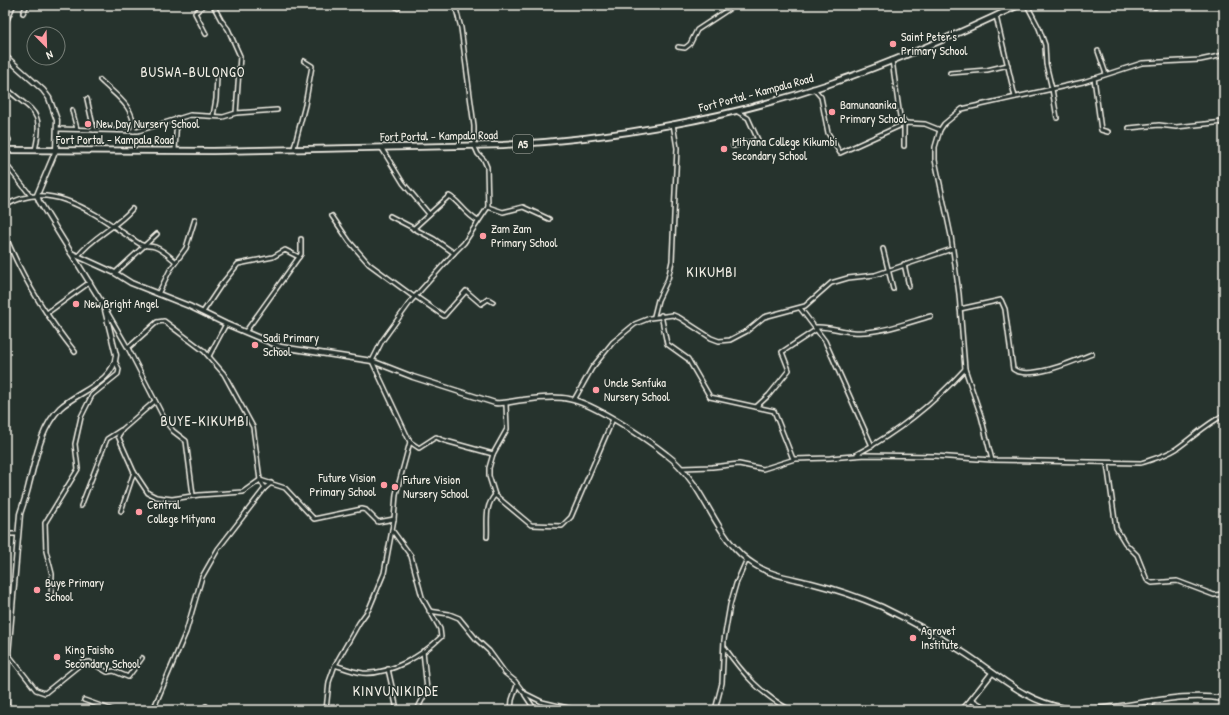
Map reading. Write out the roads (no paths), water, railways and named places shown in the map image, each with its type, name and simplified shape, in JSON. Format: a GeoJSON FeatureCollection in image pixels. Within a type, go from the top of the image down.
{"type":"FeatureCollection","features":[{"type":"Feature","properties":{"kind":"main road","name":"Fort Portal - Kampala Road"},"geometry":{"type":"LineString","coordinates":[[5,150],[175,150],[535,143],[673,124],[734,110],[828,84],[892,60],[1019,5]]}},
{"type":"Feature","properties":{"kind":"street"},"geometry":{"type":"LineString","coordinates":[[5,23],[13,5]]}},
{"type":"Feature","properties":{"kind":"street"},"geometry":{"type":"LineString","coordinates":[[23,13],[27,5]]}},
{"type":"Feature","properties":{"kind":"street"},"geometry":{"type":"LineString","coordinates":[[204,5],[195,13],[206,34]]}},
{"type":"Feature","properties":{"kind":"street"},"geometry":{"type":"LineString","coordinates":[[213,5],[221,20],[228,28],[240,56],[236,113]]}},
{"type":"Feature","properties":{"kind":"street"},"geometry":{"type":"LineString","coordinates":[[394,5],[398,8]]}},
{"type":"Feature","properties":{"kind":"street"},"geometry":{"type":"LineString","coordinates":[[372,361],[382,341],[414,297],[454,252],[464,243],[488,207],[487,166],[478,154],[474,145],[474,126],[461,28],[456,5],[425,5]]}},
{"type":"Feature","properties":{"kind":"street"},"geometry":{"type":"LineString","coordinates":[[678,47],[685,48],[690,44],[697,30],[735,5]]}},
{"type":"Feature","properties":{"kind":"street"},"geometry":{"type":"LineString","coordinates":[[1027,5],[1039,28],[1045,45],[1046,64],[1057,118]]}},
{"type":"Feature","properties":{"kind":"street"},"geometry":{"type":"LineString","coordinates":[[996,16],[1002,49],[1008,65],[1015,97]]}},
{"type":"Feature","properties":{"kind":"street"},"geometry":{"type":"LineString","coordinates":[[1098,51],[1106,74]]}},
{"type":"Feature","properties":{"kind":"street"},"geometry":{"type":"LineString","coordinates":[[992,460],[965,369],[960,308],[952,249],[934,160],[935,147],[940,130],[948,120],[962,109],[1052,89],[1142,63],[1200,60],[1224,54]]}},
{"type":"Feature","properties":{"kind":"street"},"geometry":{"type":"LineString","coordinates":[[5,56],[43,90],[54,108],[58,129],[56,150],[38,195],[41,205],[90,282],[173,431],[186,441],[193,495]]}},
{"type":"Feature","properties":{"kind":"street"},"geometry":{"type":"LineString","coordinates":[[892,60],[900,116],[905,124],[904,146]]}},
{"type":"Feature","properties":{"kind":"street"},"geometry":{"type":"LineString","coordinates":[[294,148],[309,89],[312,66],[304,61]]}},
{"type":"Feature","properties":{"kind":"street"},"geometry":{"type":"LineString","coordinates":[[950,73],[987,70],[1008,65]]}},
{"type":"Feature","properties":{"kind":"street"},"geometry":{"type":"LineString","coordinates":[[213,116],[218,76]]}},
{"type":"Feature","properties":{"kind":"street"},"geometry":{"type":"LineString","coordinates":[[1094,78],[1101,130],[1108,132]]}},
{"type":"Feature","properties":{"kind":"street"},"geometry":{"type":"LineString","coordinates":[[100,80],[128,106],[131,112],[134,131]]}},
{"type":"Feature","properties":{"kind":"street"},"geometry":{"type":"LineString","coordinates":[[5,87],[35,113],[39,125],[35,150]]}},
{"type":"Feature","properties":{"kind":"street"},"geometry":{"type":"LineString","coordinates":[[813,88],[821,97],[828,134],[840,153],[905,124],[925,124],[940,130]]}},
{"type":"Feature","properties":{"kind":"street"},"geometry":{"type":"LineString","coordinates":[[87,99],[94,130]]}},
{"type":"Feature","properties":{"kind":"street"},"geometry":{"type":"LineString","coordinates":[[72,110],[76,129]]}},
{"type":"Feature","properties":{"kind":"street"},"geometry":{"type":"LineString","coordinates":[[58,129],[141,131],[177,118],[194,114],[223,117],[236,113],[277,110]]}},
{"type":"Feature","properties":{"kind":"street"},"geometry":{"type":"LineString","coordinates":[[734,110],[748,118],[758,140],[734,146]]}},
{"type":"Feature","properties":{"kind":"street"},"geometry":{"type":"LineString","coordinates":[[175,150],[177,118]]}},
{"type":"Feature","properties":{"kind":"street"},"geometry":{"type":"LineString","coordinates":[[1129,128],[1159,124],[1176,127],[1224,122]]}},
{"type":"Feature","properties":{"kind":"street"},"geometry":{"type":"LineString","coordinates":[[654,316],[658,300],[668,279],[672,262],[677,148],[673,124]]}},
{"type":"Feature","properties":{"kind":"street"},"geometry":{"type":"LineString","coordinates":[[5,133],[9,140],[5,145]]}},
{"type":"Feature","properties":{"kind":"street"},"geometry":{"type":"LineString","coordinates":[[381,146],[403,183],[429,214]]}},
{"type":"Feature","properties":{"kind":"street"},"geometry":{"type":"LineString","coordinates":[[5,162],[31,196]]}},
{"type":"Feature","properties":{"kind":"street"},"geometry":{"type":"LineString","coordinates":[[5,206],[31,196],[38,195],[73,202],[143,246],[156,248],[175,261]]}},
{"type":"Feature","properties":{"kind":"street"},"geometry":{"type":"LineString","coordinates":[[413,229],[444,200],[451,196],[464,211],[478,220]]}},
{"type":"Feature","properties":{"kind":"street"},"geometry":{"type":"LineString","coordinates":[[488,207],[503,212],[523,207],[549,219]]}},
{"type":"Feature","properties":{"kind":"street"},"geometry":{"type":"LineString","coordinates":[[78,256],[94,239],[113,226],[132,209]]}},
{"type":"Feature","properties":{"kind":"street"},"geometry":{"type":"LineString","coordinates":[[332,216],[349,241],[369,264],[414,297],[444,316],[466,291],[481,304],[488,299],[493,302]]}},
{"type":"Feature","properties":{"kind":"street"},"geometry":{"type":"LineString","coordinates":[[390,216],[434,239],[454,252]]}},
{"type":"Feature","properties":{"kind":"street"},"geometry":{"type":"LineString","coordinates":[[158,294],[175,261],[186,248],[195,218]]}},
{"type":"Feature","properties":{"kind":"street"},"geometry":{"type":"LineString","coordinates":[[5,234],[27,281],[47,313],[75,352]]}},
{"type":"Feature","properties":{"kind":"street"},"geometry":{"type":"LineString","coordinates":[[115,273],[157,234]]}},
{"type":"Feature","properties":{"kind":"street"},"geometry":{"type":"LineString","coordinates":[[246,331],[299,257],[302,250],[301,239]]}},
{"type":"Feature","properties":{"kind":"street"},"geometry":{"type":"LineString","coordinates":[[883,249],[893,289]]}},
{"type":"Feature","properties":{"kind":"street"},"geometry":{"type":"LineString","coordinates":[[574,400],[592,368],[612,342],[635,324],[654,316],[673,315],[711,338],[724,341],[738,336],[768,316],[800,308],[811,302],[831,283],[848,278],[875,275],[952,249]]}},
{"type":"Feature","properties":{"kind":"street"},"geometry":{"type":"LineString","coordinates":[[202,312],[238,264],[273,257],[285,250],[299,257]]}},
{"type":"Feature","properties":{"kind":"street"},"geometry":{"type":"LineString","coordinates":[[71,253],[115,273],[131,284],[202,312],[226,324],[246,331],[281,347],[372,361],[413,377],[490,402],[506,404],[526,399],[568,398],[574,400],[613,419],[668,455],[682,468],[694,484],[726,538],[735,549],[755,566],[772,574],[838,590],[882,607],[946,641],[1020,691],[1058,708],[1095,707],[1202,697],[1224,699]]}},
{"type":"Feature","properties":{"kind":"street"},"geometry":{"type":"LineString","coordinates":[[904,264],[909,286]]}},
{"type":"Feature","properties":{"kind":"street"},"geometry":{"type":"LineString","coordinates":[[47,313],[90,282]]}},
{"type":"Feature","properties":{"kind":"street"},"geometry":{"type":"LineString","coordinates":[[960,308],[1001,300],[1005,309],[1013,369],[1016,371],[1035,372],[1063,366],[1092,354]]}},
{"type":"Feature","properties":{"kind":"street"},"geometry":{"type":"LineString","coordinates":[[51,597],[52,574],[46,551],[45,523],[78,469],[75,444],[81,416],[92,395],[118,374],[119,369],[116,363],[114,343],[104,306]]}},
{"type":"Feature","properties":{"kind":"street"},"geometry":{"type":"LineString","coordinates":[[800,308],[817,328],[834,359],[872,446]]}},
{"type":"Feature","properties":{"kind":"street"},"geometry":{"type":"LineString","coordinates":[[661,315],[667,344],[688,359],[710,396],[775,412],[793,459]]}},
{"type":"Feature","properties":{"kind":"street"},"geometry":{"type":"LineString","coordinates":[[756,407],[769,395],[789,370],[782,352],[817,328],[824,326],[854,332],[867,331],[896,326],[931,316]]}},
{"type":"Feature","properties":{"kind":"street"},"geometry":{"type":"LineString","coordinates":[[128,348],[157,322],[164,321],[209,356],[224,374],[253,428],[260,480],[265,488]]}},
{"type":"Feature","properties":{"kind":"street"},"geometry":{"type":"LineString","coordinates":[[209,356],[226,324]]}},
{"type":"Feature","properties":{"kind":"street"},"geometry":{"type":"LineString","coordinates":[[372,361],[410,442],[419,448],[436,436],[442,440],[493,454]]}},
{"type":"Feature","properties":{"kind":"street"},"geometry":{"type":"LineString","coordinates":[[7,710],[5,691],[20,514],[29,486],[36,454],[43,432],[60,408],[108,375],[116,363]]}},
{"type":"Feature","properties":{"kind":"street"},"geometry":{"type":"LineString","coordinates":[[856,455],[884,440],[911,419],[939,396],[965,369]]}},
{"type":"Feature","properties":{"kind":"street"},"geometry":{"type":"LineString","coordinates":[[155,401],[119,433],[119,440],[134,472],[145,490],[151,495],[172,499],[193,495],[243,492],[260,480]]}},
{"type":"Feature","properties":{"kind":"street"},"geometry":{"type":"LineString","coordinates":[[506,404],[507,429],[493,454],[488,476],[495,495],[531,525],[562,526],[571,517],[613,419]]}},
{"type":"Feature","properties":{"kind":"street"},"geometry":{"type":"LineString","coordinates":[[682,468],[739,464],[762,469],[793,459],[856,455],[935,456],[992,460],[1141,463],[1164,455],[1224,415]]}},
{"type":"Feature","properties":{"kind":"street"},"geometry":{"type":"LineString","coordinates":[[81,506],[107,439],[123,429]]}},
{"type":"Feature","properties":{"kind":"street"},"geometry":{"type":"LineString","coordinates":[[326,710],[329,682],[335,665],[374,599],[384,573],[394,519],[396,494],[410,442]]}},
{"type":"Feature","properties":{"kind":"street"},"geometry":{"type":"LineString","coordinates":[[1107,463],[1116,528],[1125,543],[1137,555],[1147,580],[1152,583],[1177,581],[1214,595],[1224,594]]}},
{"type":"Feature","properties":{"kind":"street"},"geometry":{"type":"LineString","coordinates":[[121,511],[134,472]]}},
{"type":"Feature","properties":{"kind":"street"},"geometry":{"type":"LineString","coordinates":[[260,480],[285,488],[314,519],[362,509],[366,510],[378,522],[394,519]]}},
{"type":"Feature","properties":{"kind":"street"},"geometry":{"type":"LineString","coordinates":[[153,710],[186,632],[202,577],[218,549],[265,488],[271,483]]}},
{"type":"Feature","properties":{"kind":"street"},"geometry":{"type":"LineString","coordinates":[[487,537],[489,501],[495,495]]}},
{"type":"Feature","properties":{"kind":"street"},"geometry":{"type":"LineString","coordinates":[[335,665],[362,673],[388,669],[409,660],[441,637],[440,629],[422,597],[411,556],[392,530]]}},
{"type":"Feature","properties":{"kind":"street"},"geometry":{"type":"LineString","coordinates":[[5,534],[18,534]]}},
{"type":"Feature","properties":{"kind":"street"},"geometry":{"type":"LineString","coordinates":[[715,710],[722,683],[730,605],[736,584],[747,559]]}},
{"type":"Feature","properties":{"kind":"street"},"geometry":{"type":"LineString","coordinates":[[430,612],[449,614],[459,618],[477,640],[489,651],[505,673],[516,681],[517,685],[535,710]]}},
{"type":"Feature","properties":{"kind":"street"},"geometry":{"type":"LineString","coordinates":[[725,648],[752,683],[769,698],[790,710]]}},
{"type":"Feature","properties":{"kind":"street"},"geometry":{"type":"LineString","coordinates":[[417,710],[426,690],[423,651]]}},
{"type":"Feature","properties":{"kind":"street"},"geometry":{"type":"LineString","coordinates":[[8,654],[36,690],[45,693],[82,663],[90,662],[107,672],[114,671],[128,677],[142,658]]}},
{"type":"Feature","properties":{"kind":"street"},"geometry":{"type":"LineString","coordinates":[[388,669],[396,705]]}},
{"type":"Feature","properties":{"kind":"street"},"geometry":{"type":"LineString","coordinates":[[962,710],[992,673]]}},
{"type":"Feature","properties":{"kind":"street"},"geometry":{"type":"LineString","coordinates":[[511,710],[512,700],[517,685]]}},
{"type":"Feature","properties":{"kind":"street"},"geometry":{"type":"LineString","coordinates":[[524,693],[542,702],[576,710]]}},
{"type":"Feature","properties":{"kind":"street"},"geometry":{"type":"LineString","coordinates":[[84,700],[112,710]]}},
{"type":"Feature","properties":{"kind":"street"},"geometry":{"type":"LineString","coordinates":[[971,700],[989,710]]}},
{"type":"Feature","properties":{"kind":"street"},"geometry":{"type":"LineString","coordinates":[[1148,710],[1152,701]]}},
{"type":"Feature","properties":{"kind":"place","name":"Saint Peter's Primary School"},"geometry":{"type":"Point","coordinates":[893,44]}},
{"type":"Feature","properties":{"kind":"place","name":"Bamunaanika Primary School"},"geometry":{"type":"Point","coordinates":[832,112]}},
{"type":"Feature","properties":{"kind":"place","name":"New Day Nursery School"},"geometry":{"type":"Point","coordinates":[88,124]}},
{"type":"Feature","properties":{"kind":"place","name":"Mityana College Kikumbi Secondary School"},"geometry":{"type":"Point","coordinates":[724,149]}},
{"type":"Feature","properties":{"kind":"place","name":"Zam Zam Primary School"},"geometry":{"type":"Point","coordinates":[483,236]}},
{"type":"Feature","properties":{"kind":"place","name":"New Bright Angel"},"geometry":{"type":"Point","coordinates":[76,304]}},
{"type":"Feature","properties":{"kind":"place","name":"Sadi Primary School"},"geometry":{"type":"Point","coordinates":[255,345]}},
{"type":"Feature","properties":{"kind":"place","name":"Uncle Senfuka Nursery School"},"geometry":{"type":"Point","coordinates":[596,390]}},
{"type":"Feature","properties":{"kind":"place","name":"Future Vision Primary School"},"geometry":{"type":"Point","coordinates":[384,485]}},
{"type":"Feature","properties":{"kind":"place","name":"Future Vision Nursery School"},"geometry":{"type":"Point","coordinates":[395,487]}},
{"type":"Feature","properties":{"kind":"place","name":"Central College Mityana"},"geometry":{"type":"Point","coordinates":[139,512]}},
{"type":"Feature","properties":{"kind":"place","name":"Buye Primary School"},"geometry":{"type":"Point","coordinates":[37,590]}},
{"type":"Feature","properties":{"kind":"place","name":"Agrovet Institute"},"geometry":{"type":"Point","coordinates":[913,638]}},
{"type":"Feature","properties":{"kind":"place","name":"King Faisho Secondary School"},"geometry":{"type":"Point","coordinates":[57,657]}},
{"type":"Feature","properties":{"kind":"district","name":"BUSWA-BULONGO"},"geometry":{"type":"Point","coordinates":[193,72]}},
{"type":"Feature","properties":{"kind":"district","name":"KIKUMBI"},"geometry":{"type":"Point","coordinates":[712,272]}},
{"type":"Feature","properties":{"kind":"district","name":"BUYE-KIKUMBI"},"geometry":{"type":"Point","coordinates":[205,421]}},
{"type":"Feature","properties":{"kind":"district","name":"KINVUNIKIDDE"},"geometry":{"type":"Point","coordinates":[396,691]}}]}
